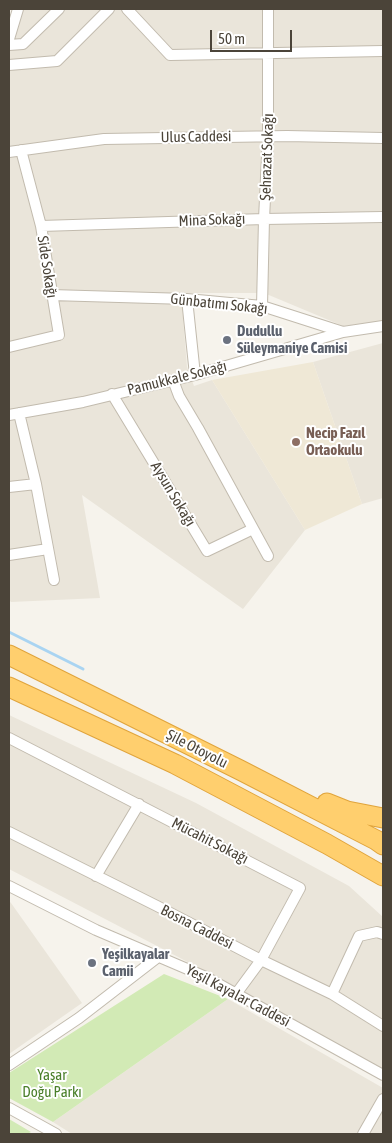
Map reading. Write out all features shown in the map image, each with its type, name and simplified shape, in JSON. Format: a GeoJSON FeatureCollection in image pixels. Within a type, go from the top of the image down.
{"type":"FeatureCollection","features":[{"type":"Feature","properties":{"kind":"highway","name":"Şile Otoyolu"},"geometry":{"type":"LineString","coordinates":[[9,655],[240,770],[383,845]]}},
{"type":"Feature","properties":{"kind":"highway","name":"Şile Otoyolu"},"geometry":{"type":"LineString","coordinates":[[9,687],[175,764],[327,844],[383,876]]}},
{"type":"Feature","properties":{"kind":"highway"},"geometry":{"type":"LineString","coordinates":[[240,770],[347,811],[383,818]]}},
{"type":"Feature","properties":{"kind":"street"},"geometry":{"type":"LineString","coordinates":[[9,40],[18,9]]}},
{"type":"Feature","properties":{"kind":"street"},"geometry":{"type":"LineString","coordinates":[[9,45],[23,44],[59,9]]}},
{"type":"Feature","properties":{"kind":"street"},"geometry":{"type":"LineString","coordinates":[[9,65],[57,61],[109,9]]}},
{"type":"Feature","properties":{"kind":"street"},"geometry":{"type":"LineString","coordinates":[[127,9],[170,55],[383,51]]}},
{"type":"Feature","properties":{"kind":"street","name":"Şehrazat Sokağı"},"geometry":{"type":"LineString","coordinates":[[262,306],[268,136],[268,9]]}},
{"type":"Feature","properties":{"kind":"street","name":"Ulus Caddesi"},"geometry":{"type":"LineString","coordinates":[[9,152],[104,139],[268,136],[383,138]]}},
{"type":"Feature","properties":{"kind":"street","name":"Side Sokağı"},"geometry":{"type":"LineString","coordinates":[[9,347],[58,336],[41,226],[21,150]]}},
{"type":"Feature","properties":{"kind":"street","name":"Mina Sokağı"},"geometry":{"type":"LineString","coordinates":[[41,226],[264,218],[383,217]]}},
{"type":"Feature","properties":{"kind":"street","name":"Günbatımı Sokağı"},"geometry":{"type":"LineString","coordinates":[[51,296],[188,299],[262,306],[343,332],[383,326]]}},
{"type":"Feature","properties":{"kind":"street"},"geometry":{"type":"LineString","coordinates":[[188,299],[195,375]]}},
{"type":"Feature","properties":{"kind":"street","name":"Pamukkale Sokağı"},"geometry":{"type":"LineString","coordinates":[[14,414],[83,402],[195,375],[343,332]]}},
{"type":"Feature","properties":{"kind":"street"},"geometry":{"type":"LineString","coordinates":[[173,380],[179,396],[268,556]]}},
{"type":"Feature","properties":{"kind":"street","name":"Aysun Sokağı"},"geometry":{"type":"LineString","coordinates":[[112,394],[207,551],[253,529]]}},
{"type":"Feature","properties":{"kind":"street"},"geometry":{"type":"LineString","coordinates":[[14,414],[36,484],[54,580]]}},
{"type":"Feature","properties":{"kind":"street"},"geometry":{"type":"LineString","coordinates":[[9,487],[36,484]]}},
{"type":"Feature","properties":{"kind":"street"},"geometry":{"type":"LineString","coordinates":[[9,555],[48,549]]}},
{"type":"Feature","properties":{"kind":"street","name":"Mücahit Sokağı"},"geometry":{"type":"LineString","coordinates":[[9,738],[300,888],[261,960],[236,994]]}},
{"type":"Feature","properties":{"kind":"street"},"geometry":{"type":"LineString","coordinates":[[96,876],[138,804]]}},
{"type":"Feature","properties":{"kind":"street","name":"Bosna Caddesi"},"geometry":{"type":"LineString","coordinates":[[9,832],[332,994],[383,1026]]}},
{"type":"Feature","properties":{"kind":"street","name":"Yeşil Kayalar Caddesi"},"geometry":{"type":"LineString","coordinates":[[9,886],[96,930],[206,977],[383,1074]]}},
{"type":"Feature","properties":{"kind":"street"},"geometry":{"type":"LineString","coordinates":[[332,994],[360,936],[377,932],[383,934]]}},
{"type":"Feature","properties":{"kind":"street"},"geometry":{"type":"LineString","coordinates":[[9,1065],[79,1018],[158,957]]}},
{"type":"Feature","properties":{"kind":"street"},"geometry":{"type":"LineString","coordinates":[[363,1134],[383,1099]]}},
{"type":"Feature","properties":{"kind":"street"},"geometry":{"type":"LineString","coordinates":[[9,1108],[56,1134]]}},
{"type":"Feature","properties":{"kind":"shaded area"},"geometry":{"type":"Polygon","coordinates":[[[15,9],[383,9],[383,321],[343,326],[264,293],[181,293],[187,367],[194,386],[212,380],[305,530],[243,609],[82,495],[100,598],[11,602],[9,600],[9,33],[15,9]]]}},
{"type":"Feature","properties":{"kind":"shaded area"},"geometry":{"type":"Polygon","coordinates":[[[383,343],[383,498],[362,504],[313,362],[383,343]]]}},
{"type":"Feature","properties":{"kind":"shaded area","name":"Necip Fazıl Ortaokulu"},"geometry":{"type":"Polygon","coordinates":[[[313,362],[362,504],[305,530],[212,380],[313,362]]]}},
{"type":"Feature","properties":{"kind":"shaded area"},"geometry":{"type":"Polygon","coordinates":[[[9,715],[196,803],[349,886],[383,917],[383,1072],[182,959],[9,869],[9,715]]]}},
{"type":"Feature","properties":{"kind":"shaded area"},"geometry":{"type":"Polygon","coordinates":[[[9,901],[82,1003],[9,1054],[9,901]]]}},
{"type":"Feature","properties":{"kind":"shaded area"},"geometry":{"type":"Polygon","coordinates":[[[228,999],[383,1088],[383,1134],[72,1134],[53,1122],[228,999]]]}},
{"type":"Feature","properties":{"kind":"green space","name":"Yaşar Doğu Parkı"},"geometry":{"type":"Polygon","coordinates":[[[164,974],[228,999],[53,1122],[9,1098],[9,1073],[164,974]]]}},
{"type":"Feature","properties":{"kind":"green space"},"geometry":{"type":"Polygon","coordinates":[[[9,1119],[31,1132],[27,1134],[9,1134],[9,1119]]]}},
{"type":"Feature","properties":{"kind":"waterway"},"geometry":{"type":"LineString","coordinates":[[9,632],[83,669]]}},
{"type":"Feature","properties":{"kind":"place","name":"Dudullu Süleymaniye Camisi"},"geometry":{"type":"Point","coordinates":[227,340]}},
{"type":"Feature","properties":{"kind":"place","name":"Necip Fazıl Ortaokulu"},"geometry":{"type":"Point","coordinates":[296,442]}},
{"type":"Feature","properties":{"kind":"place","name":"Yeşilkayalar Camii"},"geometry":{"type":"Point","coordinates":[92,963]}}]}
